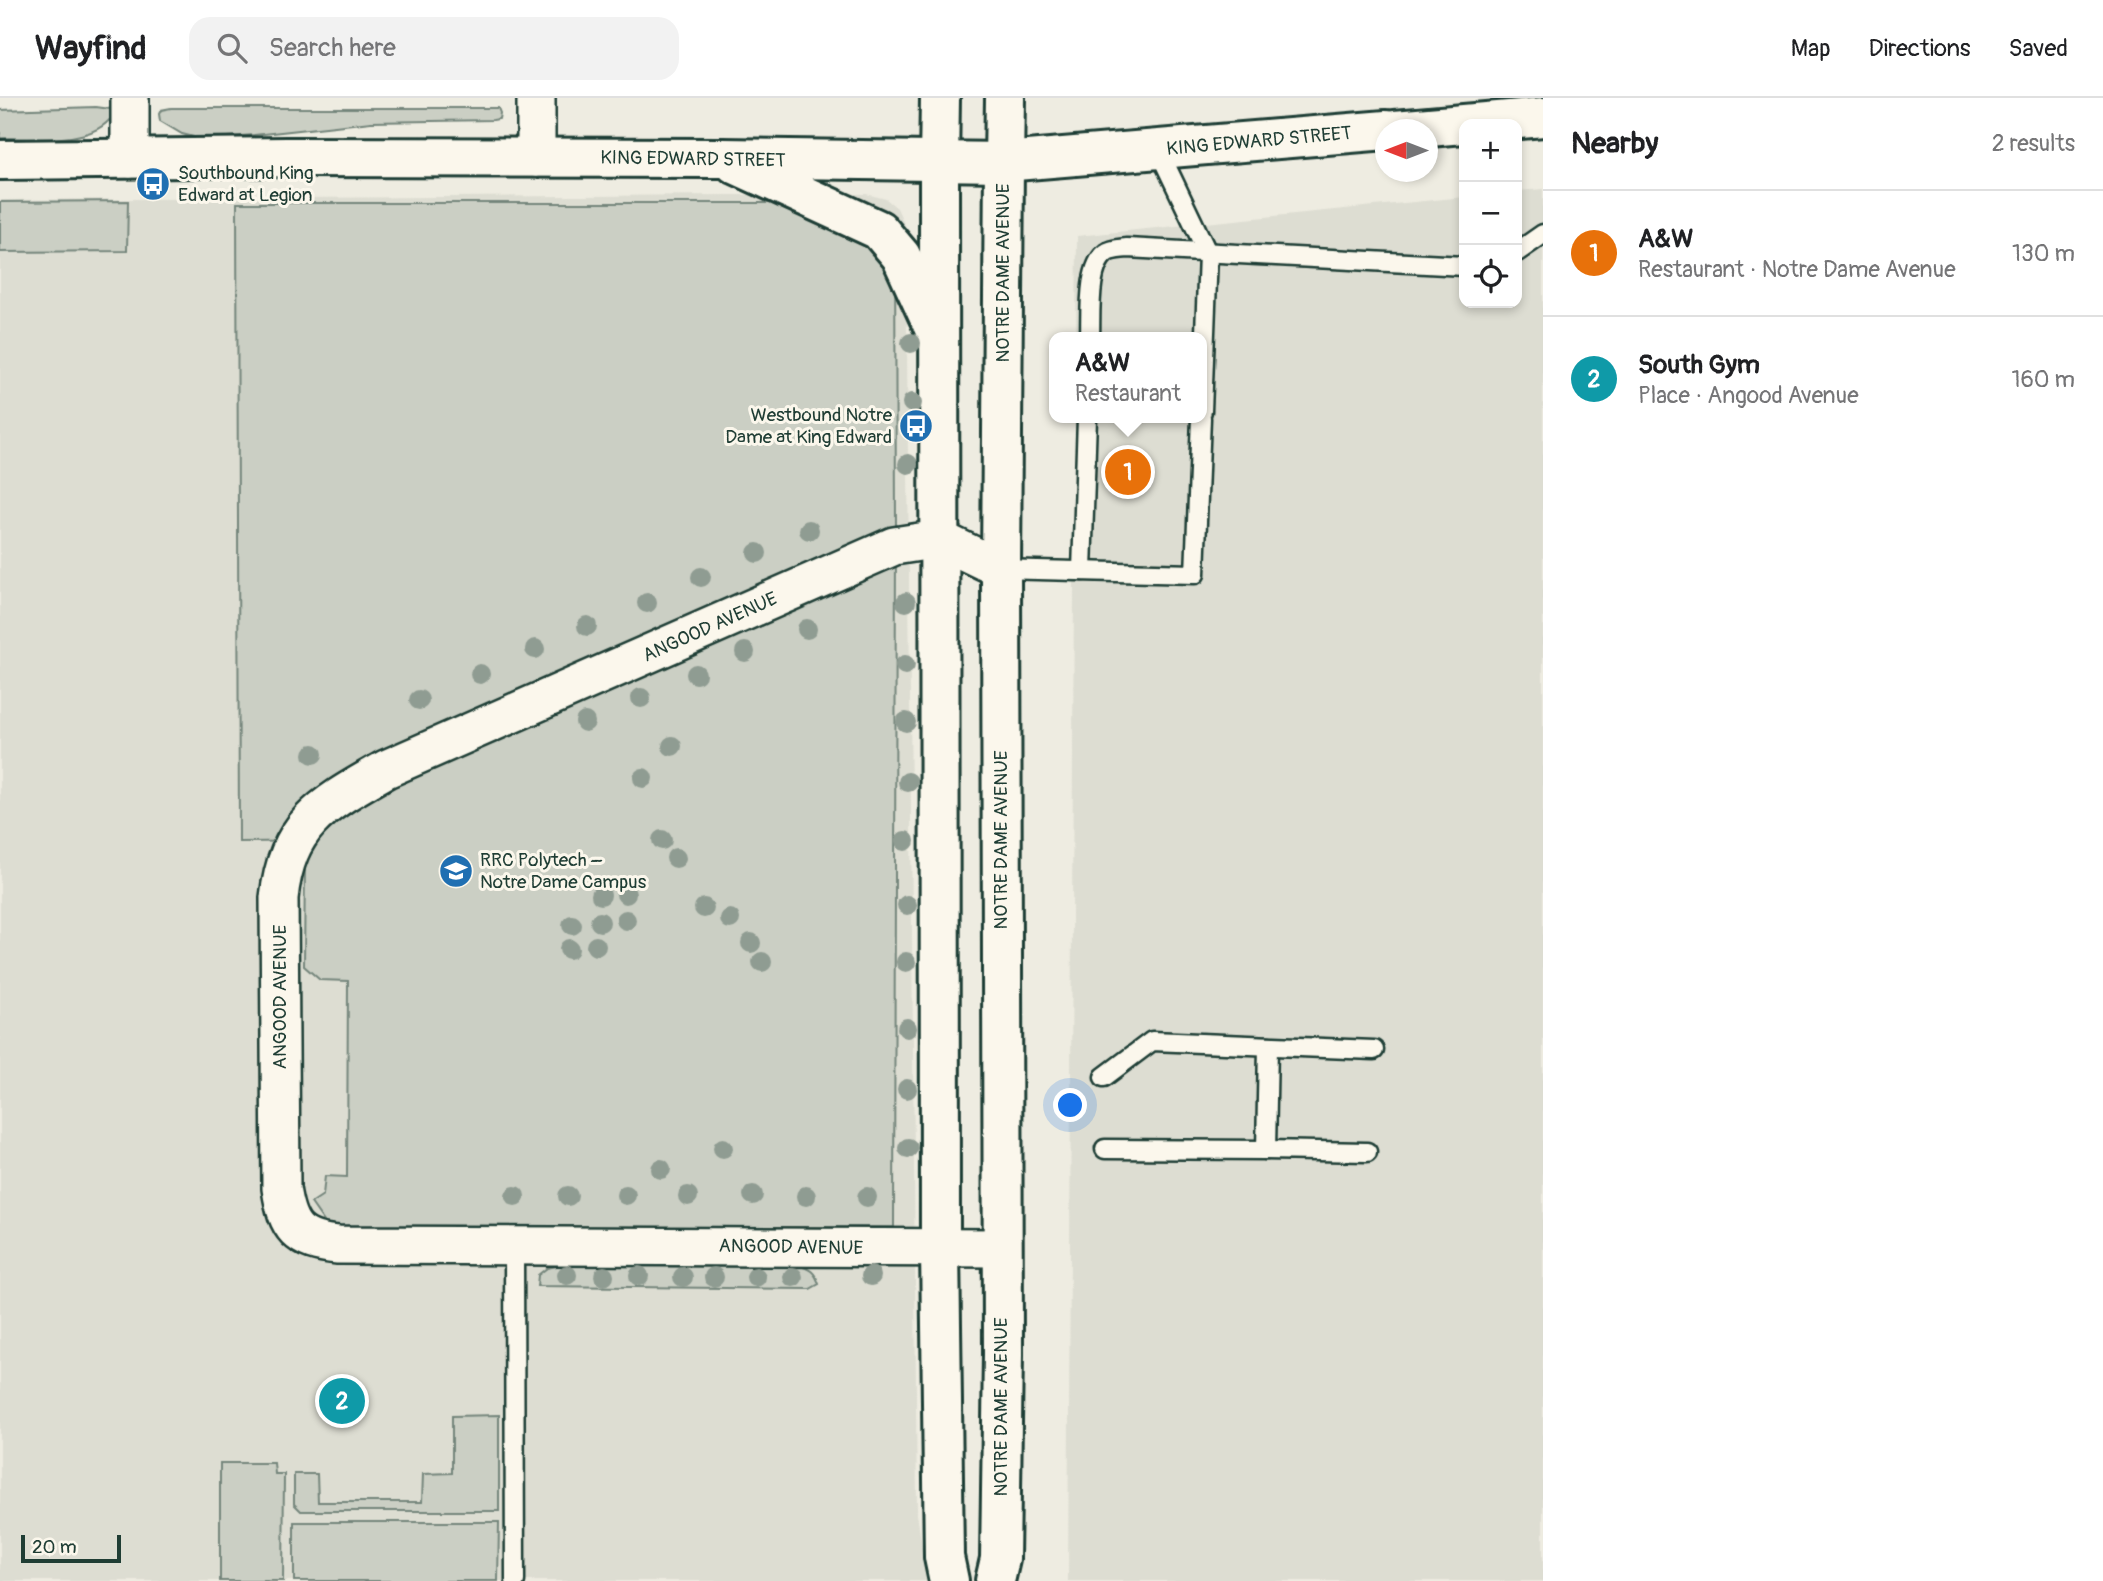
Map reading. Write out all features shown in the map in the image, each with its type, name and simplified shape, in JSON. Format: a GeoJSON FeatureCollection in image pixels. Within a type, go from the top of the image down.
{"type":"FeatureCollection","features":[{"type":"Feature","properties":{"kind":"street"},"geometry":{"type":"LineString","coordinates":[[130,98],[130,159]]}},
{"type":"Feature","properties":{"kind":"street"},"geometry":{"type":"LineString","coordinates":[[536,98],[536,158]]}},
{"type":"Feature","properties":{"kind":"street"},"geometry":{"type":"LineString","coordinates":[[940,98],[940,1248],[944,1557],[949,1581]]}},
{"type":"Feature","properties":{"kind":"street","name":"NOTRE DAME AVENUE"},"geometry":{"type":"LineString","coordinates":[[995,1581],[1000,1559],[1003,1354],[1001,569],[1005,98]]}},
{"type":"Feature","properties":{"kind":"street"},"geometry":{"type":"LineString","coordinates":[[1438,126],[1543,117]]}},
{"type":"Feature","properties":{"kind":"street","name":"KING EDWARD STREET"},"geometry":{"type":"LineString","coordinates":[[0,160],[536,158],[1004,162],[1375,131]]}},
{"type":"Feature","properties":{"kind":"street"},"geometry":{"type":"LineString","coordinates":[[723,159],[879,230],[901,256],[939,339]]}},
{"type":"Feature","properties":{"kind":"street"},"geometry":{"type":"LineString","coordinates":[[939,539],[1001,569]]}},
{"type":"Feature","properties":{"kind":"street","name":"ANGOOD AVENUE"},"geometry":{"type":"LineString","coordinates":[[939,539],[894,546],[386,769],[328,804],[298,835],[288,854],[279,898],[281,1188],[289,1217],[304,1238],[318,1243],[1001,1248]]}},
{"type":"Feature","properties":{"kind":"street"},"geometry":{"type":"LineString","coordinates":[[940,1064],[1001,1065]]}},
{"type":"Feature","properties":{"kind":"lane"},"geometry":{"type":"LineString","coordinates":[[1158,149],[1208,254],[1205,332]]}},
{"type":"Feature","properties":{"kind":"lane"},"geometry":{"type":"LineString","coordinates":[[1522,248],[1543,234]]}},
{"type":"Feature","properties":{"kind":"lane"},"geometry":{"type":"LineString","coordinates":[[1090,332],[1096,262],[1108,251],[1127,248],[1459,266]]}},
{"type":"Feature","properties":{"kind":"lane"},"geometry":{"type":"LineString","coordinates":[[1082,571],[1087,423]]}},
{"type":"Feature","properties":{"kind":"lane"},"geometry":{"type":"LineString","coordinates":[[1001,569],[1195,574],[1201,423]]}},
{"type":"Feature","properties":{"kind":"lane"},"geometry":{"type":"LineString","coordinates":[[1104,1077],[1152,1041],[1374,1050]]}},
{"type":"Feature","properties":{"kind":"lane"},"geometry":{"type":"LineString","coordinates":[[1266,1150],[1268,1046]]}},
{"type":"Feature","properties":{"kind":"lane"},"geometry":{"type":"LineString","coordinates":[[1105,1149],[1367,1152]]}},
{"type":"Feature","properties":{"kind":"lane"},"geometry":{"type":"LineString","coordinates":[[514,1244],[515,1581]]}},
{"type":"Feature","properties":{"kind":"shaded area"},"geometry":{"type":"Polygon","coordinates":[[[96,107],[110,109],[113,115],[104,125],[92,132],[61,138],[0,138],[0,110],[96,107]]]}},
{"type":"Feature","properties":{"kind":"shaded area"},"geometry":{"type":"Polygon","coordinates":[[[498,108],[500,113],[499,119],[493,120],[371,122],[202,139],[182,134],[160,121],[161,110],[498,108]]]}},
{"type":"Feature","properties":{"kind":"shaded area"},"geometry":{"type":"Polygon","coordinates":[[[1543,189],[1543,1581],[1068,1581],[1075,423],[1207,423],[1207,332],[1076,332],[1077,236],[1459,198],[1459,308],[1522,308],[1522,191],[1543,189]]]}},
{"type":"Feature","properties":{"kind":"shaded area","name":"RRC Polytech – Notre Dame Campus"},"geometry":{"type":"Polygon","coordinates":[[[866,194],[886,199],[897,208],[906,228],[917,1514],[927,1581],[0,1581],[0,200],[866,194]]]}},
{"type":"Feature","properties":{"kind":"shaded area"},"geometry":{"type":"Polygon","coordinates":[[[128,201],[127,251],[0,252],[0,202],[128,201]]]}},
{"type":"Feature","properties":{"kind":"shaded area"},"geometry":{"type":"Polygon","coordinates":[[[237,203],[865,203],[895,234],[894,1227],[329,1229],[311,1203],[323,1195],[325,1176],[347,1177],[348,981],[320,980],[304,966],[305,864],[319,841],[239,842],[237,203]]]}},
{"type":"Feature","properties":{"kind":"shaded area"},"geometry":{"type":"Polygon","coordinates":[[[798,1266],[811,1271],[819,1284],[810,1289],[537,1286],[538,1275],[547,1268],[798,1266]]]}},
{"type":"Feature","properties":{"kind":"shaded area"},"geometry":{"type":"Polygon","coordinates":[[[499,1415],[499,1511],[301,1511],[294,1504],[294,1474],[317,1474],[318,1502],[422,1502],[423,1474],[452,1473],[452,1416],[499,1415]]]}},
{"type":"Feature","properties":{"kind":"shaded area"},"geometry":{"type":"Polygon","coordinates":[[[220,1463],[274,1463],[275,1474],[284,1474],[283,1581],[220,1581],[220,1463]]]}},
{"type":"Feature","properties":{"kind":"shaded area"},"geometry":{"type":"Polygon","coordinates":[[[294,1522],[499,1522],[498,1581],[294,1581],[294,1522]]]}},
{"type":"Feature","properties":{"kind":"place","name":"Southbound King Edward at Legion"},"geometry":{"type":"Point","coordinates":[153,184]}},
{"type":"Feature","properties":{"kind":"place","name":"Westbound Notre Dame at King Edward"},"geometry":{"type":"Point","coordinates":[916,426]}},
{"type":"Feature","properties":{"kind":"place","name":"A&W"},"geometry":{"type":"Point","coordinates":[1128,472]}},
{"type":"Feature","properties":{"kind":"place","name":"RRC Polytech – Notre Dame Campus"},"geometry":{"type":"Point","coordinates":[456,871]}},
{"type":"Feature","properties":{"kind":"place","name":"South Gym"},"geometry":{"type":"Point","coordinates":[342,1401]}}]}
